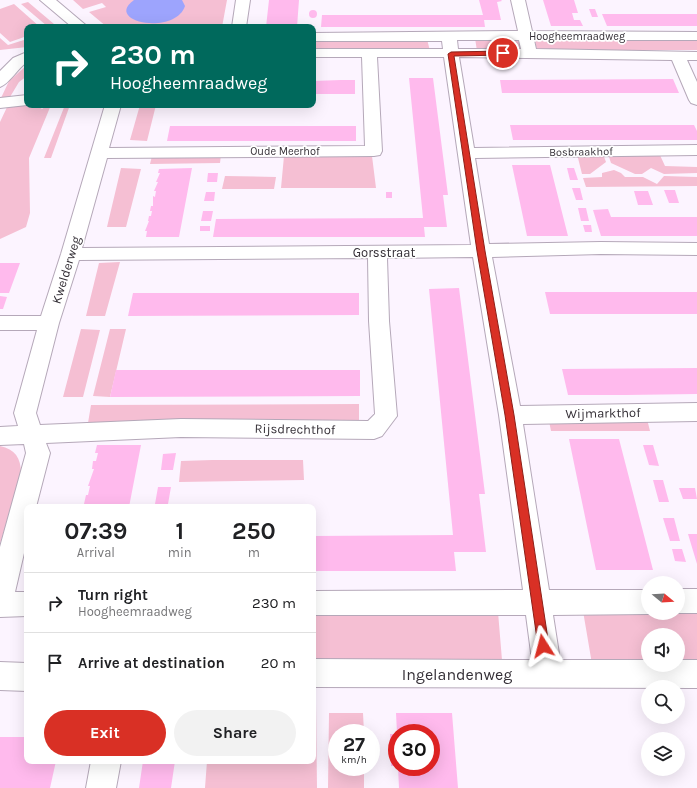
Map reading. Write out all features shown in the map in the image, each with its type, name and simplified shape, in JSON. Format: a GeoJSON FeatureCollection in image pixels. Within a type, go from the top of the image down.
{"type":"FeatureCollection","features":[{"type":"Feature","properties":{"kind":"street"},"geometry":{"type":"LineString","coordinates":[[47,0],[77,24]]}},
{"type":"Feature","properties":{"kind":"street"},"geometry":{"type":"LineString","coordinates":[[239,24],[243,0]]}},
{"type":"Feature","properties":{"kind":"street"},"geometry":{"type":"LineString","coordinates":[[518,0],[530,53]]}},
{"type":"Feature","properties":{"kind":"street","name":"Hoogheemraadweg"},"geometry":{"type":"LineString","coordinates":[[316,53],[369,54],[526,36],[697,36]]}},
{"type":"Feature","properties":{"kind":"street","name":"Hoogheemraadweg"},"geometry":{"type":"LineString","coordinates":[[316,37],[424,37],[450,45],[530,53],[697,56]]}},
{"type":"Feature","properties":{"kind":"street"},"geometry":{"type":"LineString","coordinates":[[450,45],[481,251],[510,415],[548,674]]}},
{"type":"Feature","properties":{"kind":"street","name":"Oude Meerhof"},"geometry":{"type":"LineString","coordinates":[[99,153],[374,151],[369,54]]}},
{"type":"Feature","properties":{"kind":"street"},"geometry":{"type":"LineString","coordinates":[[678,56],[697,100]]}},
{"type":"Feature","properties":{"kind":"street"},"geometry":{"type":"LineString","coordinates":[[0,58],[23,58]]}},
{"type":"Feature","properties":{"kind":"street"},"geometry":{"type":"LineString","coordinates":[[0,82],[6,72],[23,58]]}},
{"type":"Feature","properties":{"kind":"street"},"geometry":{"type":"LineString","coordinates":[[0,102],[24,100]]}},
{"type":"Feature","properties":{"kind":"street","name":"Kwelderweg"},"geometry":{"type":"LineString","coordinates":[[24,504],[38,453],[25,413],[49,323],[71,254],[112,108]]}},
{"type":"Feature","properties":{"kind":"street","name":"Bosbraakhof"},"geometry":{"type":"LineString","coordinates":[[466,153],[697,150]]}},
{"type":"Feature","properties":{"kind":"street","name":"Gorsstraat"},"geometry":{"type":"LineString","coordinates":[[71,254],[481,251],[601,248],[697,249]]}},
{"type":"Feature","properties":{"kind":"street","name":"Rijsdrechthof"},"geometry":{"type":"LineString","coordinates":[[0,436],[181,428],[374,430],[386,416],[379,321],[377,252]]}},
{"type":"Feature","properties":{"kind":"street"},"geometry":{"type":"LineString","coordinates":[[0,324],[49,323]]}},
{"type":"Feature","properties":{"kind":"street","name":"Wijmarkthof"},"geometry":{"type":"LineString","coordinates":[[510,415],[697,412]]}},
{"type":"Feature","properties":{"kind":"street","name":"Kwelderweg"},"geometry":{"type":"LineString","coordinates":[[0,604],[5,575],[24,505]]}},
{"type":"Feature","properties":{"kind":"street"},"geometry":{"type":"LineString","coordinates":[[685,601],[697,601]]}},
{"type":"Feature","properties":{"kind":"street"},"geometry":{"type":"LineString","coordinates":[[316,603],[641,602]]}},
{"type":"Feature","properties":{"kind":"street"},"geometry":{"type":"LineString","coordinates":[[0,604],[24,604]]}},
{"type":"Feature","properties":{"kind":"street","name":"Ingelandenweg"},"geometry":{"type":"LineString","coordinates":[[316,673],[697,674]]}},
{"type":"Feature","properties":{"kind":"street"},"geometry":{"type":"LineString","coordinates":[[0,676],[24,677]]}},
{"type":"Feature","properties":{"kind":"street"},"geometry":{"type":"LineString","coordinates":[[101,788],[105,764]]}},
{"type":"Feature","properties":{"kind":"shaded area"},"geometry":{"type":"Polygon","coordinates":[[[73,0],[227,0],[223,24],[103,24],[89,12],[106,7],[102,3],[83,9],[73,0]]]}},
{"type":"Feature","properties":{"kind":"shaded area"},"geometry":{"type":"Polygon","coordinates":[[[28,2],[54,24],[45,24],[21,4],[28,2]]]}},
{"type":"Feature","properties":{"kind":"shaded area"},"geometry":{"type":"Polygon","coordinates":[[[14,4],[37,24],[24,24],[24,37],[10,42],[0,33],[0,9],[14,4]]]}},
{"type":"Feature","properties":{"kind":"shaded area"},"geometry":{"type":"Polygon","coordinates":[[[0,38],[8,45],[24,40],[24,47],[0,50],[0,38]]]}},
{"type":"Feature","properties":{"kind":"shaded area"},"geometry":{"type":"Polygon","coordinates":[[[475,38],[518,39],[521,50],[477,51],[475,38]]]}},
{"type":"Feature","properties":{"kind":"shaded area"},"geometry":{"type":"Polygon","coordinates":[[[534,38],[697,38],[697,50],[537,50],[534,38]]]}},
{"type":"Feature","properties":{"kind":"shaded area"},"geometry":{"type":"Polygon","coordinates":[[[316,39],[427,39],[430,51],[316,51],[316,39]]]}},
{"type":"Feature","properties":{"kind":"shaded area"},"geometry":{"type":"Polygon","coordinates":[[[24,68],[24,78],[19,82],[10,97],[1,98],[9,81],[24,68]]]}},
{"type":"Feature","properties":{"kind":"shaded area"},"geometry":{"type":"Polygon","coordinates":[[[8,105],[24,105],[24,108],[50,108],[29,158],[30,213],[26,227],[0,239],[0,122],[8,105]]]}},
{"type":"Feature","properties":{"kind":"shaded area"},"geometry":{"type":"Polygon","coordinates":[[[64,108],[69,108],[51,158],[44,158],[64,108]]]}},
{"type":"Feature","properties":{"kind":"shaded area"},"geometry":{"type":"Polygon","coordinates":[[[139,108],[155,108],[147,141],[130,140],[139,108]]]}},
{"type":"Feature","properties":{"kind":"shaded area"},"geometry":{"type":"Polygon","coordinates":[[[659,153],[665,166],[697,167],[697,173],[664,174],[651,168],[642,174],[635,174],[611,163],[608,154],[659,153]]]}},
{"type":"Feature","properties":{"kind":"shaded area"},"geometry":{"type":"Polygon","coordinates":[[[577,154],[603,154],[606,162],[590,174],[582,174],[577,154]]]}},
{"type":"Feature","properties":{"kind":"shaded area"},"geometry":{"type":"Polygon","coordinates":[[[221,155],[220,163],[150,164],[152,156],[221,155]]]}},
{"type":"Feature","properties":{"kind":"shaded area"},"geometry":{"type":"Polygon","coordinates":[[[284,156],[372,156],[376,188],[281,188],[284,156]]]}},
{"type":"Feature","properties":{"kind":"shaded area"},"geometry":{"type":"Polygon","coordinates":[[[121,168],[141,169],[126,227],[107,227],[121,168]]]}},
{"type":"Feature","properties":{"kind":"shaded area"},"geometry":{"type":"Polygon","coordinates":[[[614,170],[621,173],[625,177],[643,177],[657,184],[664,176],[697,177],[697,186],[586,187],[583,178],[602,177],[602,173],[614,170]]]}},
{"type":"Feature","properties":{"kind":"shaded area"},"geometry":{"type":"Polygon","coordinates":[[[225,176],[276,177],[274,189],[222,189],[225,176]]]}},
{"type":"Feature","properties":{"kind":"shaded area"},"geometry":{"type":"Polygon","coordinates":[[[120,262],[105,316],[86,316],[99,263],[120,262]]]}},
{"type":"Feature","properties":{"kind":"shaded area"},"geometry":{"type":"Polygon","coordinates":[[[81,329],[100,330],[83,397],[63,397],[81,329]]]}},
{"type":"Feature","properties":{"kind":"shaded area"},"geometry":{"type":"Polygon","coordinates":[[[110,329],[126,329],[110,397],[93,396],[110,329]]]}},
{"type":"Feature","properties":{"kind":"shaded area"},"geometry":{"type":"Polygon","coordinates":[[[359,404],[359,420],[88,423],[91,405],[359,404]]]}},
{"type":"Feature","properties":{"kind":"shaded area"},"geometry":{"type":"Polygon","coordinates":[[[647,419],[650,431],[551,431],[549,421],[647,419]]]}},
{"type":"Feature","properties":{"kind":"shaded area"},"geometry":{"type":"Polygon","coordinates":[[[0,446],[10,449],[16,455],[20,463],[21,473],[0,544],[0,446]]]}},
{"type":"Feature","properties":{"kind":"shaded area"},"geometry":{"type":"Polygon","coordinates":[[[303,460],[304,480],[179,482],[181,461],[303,460]]]}},
{"type":"Feature","properties":{"kind":"shaded area"},"geometry":{"type":"Polygon","coordinates":[[[583,611],[641,612],[641,620],[685,620],[685,612],[697,611],[697,662],[685,663],[685,628],[641,628],[641,663],[592,664],[583,611]]]}},
{"type":"Feature","properties":{"kind":"shaded area"},"geometry":{"type":"Polygon","coordinates":[[[498,612],[502,660],[316,662],[316,613],[498,612]]]}},
{"type":"Feature","properties":{"kind":"shaded area"},"geometry":{"type":"Polygon","coordinates":[[[316,703],[317,788],[205,788],[207,764],[316,764],[316,703]]]}},
{"type":"Feature","properties":{"kind":"shaded area"},"geometry":{"type":"Polygon","coordinates":[[[329,713],[363,713],[364,724],[329,724],[329,713]]]}},
{"type":"Feature","properties":{"kind":"shaded area"},"geometry":{"type":"Polygon","coordinates":[[[328,776],[364,776],[364,788],[328,788],[328,776]]]}},
{"type":"Feature","properties":{"kind":"water"},"geometry":{"type":"Polygon","coordinates":[[[134,0],[182,0],[185,6],[179,15],[168,21],[156,23],[144,22],[134,19],[127,14],[127,8],[134,0]]]}},
{"type":"Feature","properties":{"kind":"building"},"geometry":{"type":"Polygon","coordinates":[[[269,0],[299,0],[297,24],[266,24],[269,0]]]}},
{"type":"Feature","properties":{"kind":"building"},"geometry":{"type":"Polygon","coordinates":[[[479,0],[501,0],[502,1],[497,2],[501,20],[484,20],[485,27],[321,27],[322,15],[483,15],[479,0]]]}},
{"type":"Feature","properties":{"kind":"building"},"geometry":{"type":"Polygon","coordinates":[[[543,0],[574,0],[578,13],[572,13],[574,20],[580,20],[583,26],[551,26],[543,0]]]}},
{"type":"Feature","properties":{"kind":"building"},"geometry":{"type":"Polygon","coordinates":[[[589,9],[595,9],[598,17],[592,17],[589,9]]]}},
{"type":"Feature","properties":{"kind":"building"},"geometry":{"type":"Polygon","coordinates":[[[313,10],[316,11],[316,17],[313,18],[310,17],[309,14],[310,11],[313,10]]]}},
{"type":"Feature","properties":{"kind":"building"},"geometry":{"type":"Polygon","coordinates":[[[602,14],[697,14],[697,26],[607,26],[602,14]]]}},
{"type":"Feature","properties":{"kind":"building"},"geometry":{"type":"Polygon","coordinates":[[[409,78],[433,78],[448,195],[443,195],[447,227],[424,227],[425,237],[213,237],[216,219],[423,218],[409,78]]]}},
{"type":"Feature","properties":{"kind":"building"},"geometry":{"type":"Polygon","coordinates":[[[673,79],[679,93],[502,93],[500,80],[673,79]]]}},
{"type":"Feature","properties":{"kind":"building"},"geometry":{"type":"Polygon","coordinates":[[[355,80],[355,94],[316,94],[316,81],[355,80]]]}},
{"type":"Feature","properties":{"kind":"building"},"geometry":{"type":"Polygon","coordinates":[[[510,125],[694,125],[697,131],[697,140],[513,140],[510,125]]]}},
{"type":"Feature","properties":{"kind":"building"},"geometry":{"type":"Polygon","coordinates":[[[170,126],[356,126],[356,141],[167,141],[170,126]]]}},
{"type":"Feature","properties":{"kind":"building"},"geometry":{"type":"Polygon","coordinates":[[[512,165],[550,165],[568,236],[527,236],[512,165]]]}},
{"type":"Feature","properties":{"kind":"building"},"geometry":{"type":"Polygon","coordinates":[[[192,168],[179,237],[146,237],[147,231],[145,231],[149,221],[149,216],[151,216],[152,211],[150,211],[151,206],[153,206],[153,196],[155,197],[156,191],[154,191],[158,182],[156,182],[160,173],[158,173],[159,169],[192,168]]]}},
{"type":"Feature","properties":{"kind":"building"},"geometry":{"type":"Polygon","coordinates":[[[567,168],[574,168],[578,180],[570,180],[567,168]]]}},
{"type":"Feature","properties":{"kind":"building"},"geometry":{"type":"Polygon","coordinates":[[[208,173],[218,173],[217,182],[207,182],[208,173]]]}},
{"type":"Feature","properties":{"kind":"building"},"geometry":{"type":"Polygon","coordinates":[[[572,188],[580,188],[583,200],[576,200],[572,188]]]}},
{"type":"Feature","properties":{"kind":"building"},"geometry":{"type":"Polygon","coordinates":[[[664,190],[675,190],[679,203],[669,203],[664,190]]]}},
{"type":"Feature","properties":{"kind":"building"},"geometry":{"type":"Polygon","coordinates":[[[634,191],[648,191],[653,205],[638,205],[634,191]]]}},
{"type":"Feature","properties":{"kind":"building"},"geometry":{"type":"Polygon","coordinates":[[[206,192],[215,192],[214,201],[204,201],[206,192]]]}},
{"type":"Feature","properties":{"kind":"building"},"geometry":{"type":"Polygon","coordinates":[[[386,192],[392,192],[392,198],[386,198],[386,192]]]}},
{"type":"Feature","properties":{"kind":"building"},"geometry":{"type":"Polygon","coordinates":[[[578,208],[586,208],[589,221],[581,221],[578,208]]]}},
{"type":"Feature","properties":{"kind":"building"},"geometry":{"type":"Polygon","coordinates":[[[608,209],[611,217],[697,217],[697,236],[601,236],[593,210],[608,209]]]}},
{"type":"Feature","properties":{"kind":"building"},"geometry":{"type":"Polygon","coordinates":[[[203,211],[213,211],[211,221],[201,221],[203,211]]]}},
{"type":"Feature","properties":{"kind":"building"},"geometry":{"type":"Polygon","coordinates":[[[583,225],[591,225],[592,232],[585,232],[583,225]]]}},
{"type":"Feature","properties":{"kind":"building"},"geometry":{"type":"Polygon","coordinates":[[[200,226],[210,226],[210,231],[200,231],[200,226]]]}},
{"type":"Feature","properties":{"kind":"building"},"geometry":{"type":"Polygon","coordinates":[[[0,263],[20,263],[9,293],[0,293],[0,263]]]}},
{"type":"Feature","properties":{"kind":"building"},"geometry":{"type":"Polygon","coordinates":[[[459,288],[485,494],[479,494],[486,552],[454,552],[456,571],[316,571],[316,536],[453,535],[429,289],[459,288]]]}},
{"type":"Feature","properties":{"kind":"building"},"geometry":{"type":"Polygon","coordinates":[[[545,292],[697,292],[697,314],[550,314],[545,292]]]}},
{"type":"Feature","properties":{"kind":"building"},"geometry":{"type":"Polygon","coordinates":[[[133,293],[359,293],[359,315],[128,316],[133,293]]]}},
{"type":"Feature","properties":{"kind":"building"},"geometry":{"type":"Polygon","coordinates":[[[0,296],[7,297],[3,309],[0,309],[0,296]]]}},
{"type":"Feature","properties":{"kind":"building"},"geometry":{"type":"Polygon","coordinates":[[[697,368],[697,394],[626,395],[568,395],[562,369],[697,368]]]}},
{"type":"Feature","properties":{"kind":"building"},"geometry":{"type":"Polygon","coordinates":[[[116,370],[360,370],[360,396],[110,397],[116,370]]]}},
{"type":"Feature","properties":{"kind":"building"},"geometry":{"type":"Polygon","coordinates":[[[569,439],[619,439],[653,570],[596,570],[569,439]]]}},
{"type":"Feature","properties":{"kind":"building"},"geometry":{"type":"Polygon","coordinates":[[[97,445],[141,445],[130,504],[84,504],[86,495],[88,495],[90,486],[88,486],[94,469],[92,469],[93,461],[96,461],[98,453],[95,453],[97,445]]]}},
{"type":"Feature","properties":{"kind":"building"},"geometry":{"type":"Polygon","coordinates":[[[643,445],[653,445],[659,466],[649,465],[643,445]]]}},
{"type":"Feature","properties":{"kind":"building"},"geometry":{"type":"Polygon","coordinates":[[[176,453],[173,470],[161,470],[163,454],[176,453]]]}},
{"type":"Feature","properties":{"kind":"building"},"geometry":{"type":"Polygon","coordinates":[[[653,480],[663,480],[669,502],[659,502],[653,480]]]}},
{"type":"Feature","properties":{"kind":"building"},"geometry":{"type":"Polygon","coordinates":[[[158,487],[171,487],[168,504],[155,504],[158,487]]]}},
{"type":"Feature","properties":{"kind":"building"},"geometry":{"type":"Polygon","coordinates":[[[679,488],[695,488],[697,499],[683,499],[679,488]]]}},
{"type":"Feature","properties":{"kind":"building"},"geometry":{"type":"Polygon","coordinates":[[[663,518],[674,518],[680,541],[670,541],[663,518]]]}},
{"type":"Feature","properties":{"kind":"building"},"geometry":{"type":"Polygon","coordinates":[[[688,534],[697,534],[697,564],[688,534]]]}},
{"type":"Feature","properties":{"kind":"building"},"geometry":{"type":"Polygon","coordinates":[[[672,549],[682,549],[686,562],[675,561],[672,549]]]}},
{"type":"Feature","properties":{"kind":"building"},"geometry":{"type":"Polygon","coordinates":[[[396,713],[452,713],[458,788],[399,788],[398,776],[440,776],[440,724],[397,724],[396,713]]]}},
{"type":"Feature","properties":{"kind":"building"},"geometry":{"type":"Polygon","coordinates":[[[0,737],[24,737],[24,764],[55,764],[50,788],[0,788],[0,737]]]}},
{"type":"Feature","properties":{"kind":"building"},"geometry":{"type":"Polygon","coordinates":[[[143,764],[175,764],[171,788],[139,788],[143,764]]]}},
{"type":"Feature","properties":{"kind":"route"},"geometry":{"type":"LineString","coordinates":[[503,53],[451,54],[481,251],[510,415],[543,646]]}}]}
